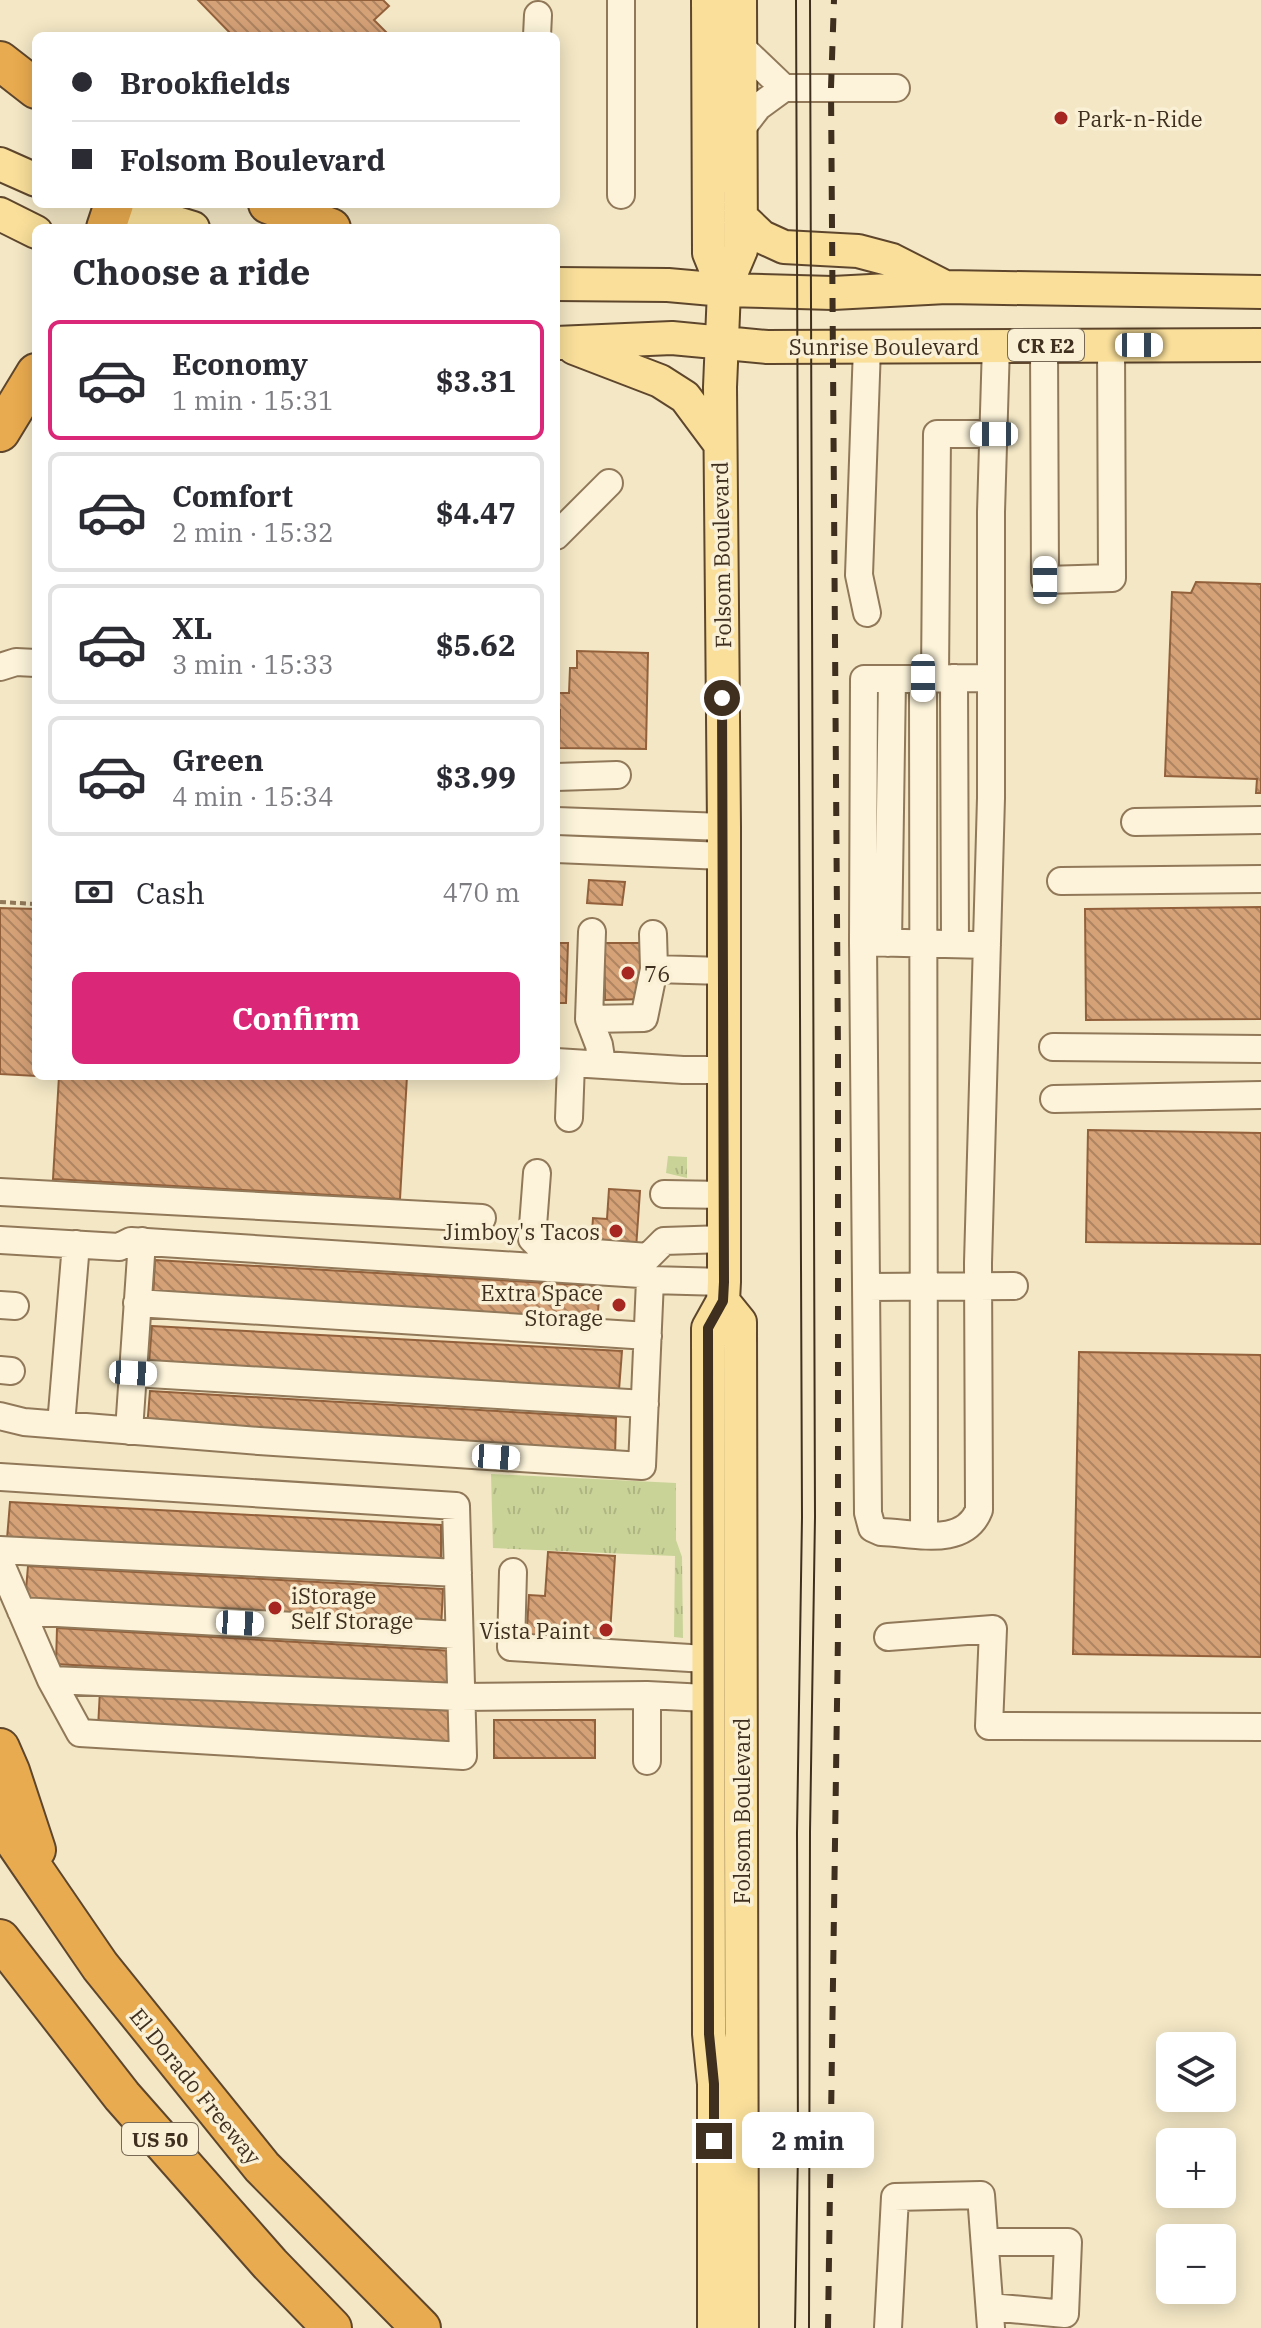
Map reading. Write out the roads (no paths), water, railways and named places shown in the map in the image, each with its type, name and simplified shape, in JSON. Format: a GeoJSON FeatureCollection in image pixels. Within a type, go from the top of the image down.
{"type":"FeatureCollection","features":[{"type":"Feature","properties":{"kind":"highway"},"geometry":{"type":"LineString","coordinates":[[0,61],[32,86]]}},
{"type":"Feature","properties":{"kind":"highway"},"geometry":{"type":"LineString","coordinates":[[278,208],[320,224]]}},
{"type":"Feature","properties":{"kind":"highway"},"geometry":{"type":"LineString","coordinates":[[0,432],[32,380]]}},
{"type":"Feature","properties":{"kind":"highway"},"geometry":{"type":"LineString","coordinates":[[0,1748],[51,1899]]}},
{"type":"Feature","properties":{"kind":"highway","name":"El Dorado Freeway"},"geometry":{"type":"LineString","coordinates":[[0,1820],[51,1899],[100,1966],[262,2167],[421,2328]]}},
{"type":"Feature","properties":{"kind":"highway","name":"US 50"},"geometry":{"type":"LineString","coordinates":[[0,1939],[122,2096],[270,2264],[332,2328]]}},
{"type":"Feature","properties":{"kind":"main road","name":"Folsom Boulevard"},"geometry":{"type":"LineString","coordinates":[[708,0],[709,253],[724,290]]}},
{"type":"Feature","properties":{"kind":"main road","name":"Folsom Boulevard"},"geometry":{"type":"LineString","coordinates":[[706,1659],[708,1328],[724,1292],[725,1239],[722,343],[724,290],[741,250],[740,0]]}},
{"type":"Feature","properties":{"kind":"main road"},"geometry":{"type":"LineString","coordinates":[[0,164],[32,178]]}},
{"type":"Feature","properties":{"kind":"main road"},"geometry":{"type":"LineString","coordinates":[[127,208],[180,224]]}},
{"type":"Feature","properties":{"kind":"main road"},"geometry":{"type":"LineString","coordinates":[[0,214],[32,230]]}},
{"type":"Feature","properties":{"kind":"main road"},"geometry":{"type":"LineString","coordinates":[[741,217],[762,237],[784,247],[858,251],[892,260],[946,287]]}},
{"type":"Feature","properties":{"kind":"main road"},"geometry":{"type":"LineString","coordinates":[[560,284],[668,285],[833,293],[946,287],[1261,292]]}},
{"type":"Feature","properties":{"kind":"main road","name":"Sunrise Boulevard"},"geometry":{"type":"LineString","coordinates":[[560,343],[672,338],[767,347],[1261,345]]}},
{"type":"Feature","properties":{"kind":"main road"},"geometry":{"type":"LineString","coordinates":[[560,344],[660,381],[685,397],[704,418],[720,444]]}},
{"type":"Feature","properties":{"kind":"main road","name":"Folsom Boulevard"},"geometry":{"type":"LineString","coordinates":[[724,1292],[740,1322],[742,2328]]}},
{"type":"Feature","properties":{"kind":"main road"},"geometry":{"type":"LineString","coordinates":[[706,1659],[722,1673],[715,1705],[724,1759],[740,1786]]}},
{"type":"Feature","properties":{"kind":"main road","name":"Folsom Boulevard"},"geometry":{"type":"LineString","coordinates":[[714,2328],[714,2084],[709,2034],[715,1705]]}},
{"type":"Feature","properties":{"kind":"lane"},"geometry":{"type":"LineString","coordinates":[[621,0],[621,195]]}},
{"type":"Feature","properties":{"kind":"lane"},"geometry":{"type":"LineString","coordinates":[[740,46],[784,88]]}},
{"type":"Feature","properties":{"kind":"lane"},"geometry":{"type":"LineString","coordinates":[[741,129],[758,107],[784,88],[896,88]]}},
{"type":"Feature","properties":{"kind":"lane"},"geometry":{"type":"LineString","coordinates":[[991,678],[864,679],[876,942],[867,1287],[868,1513],[872,1528],[881,1532],[946,1535],[963,1532],[974,1524],[979,1510],[978,1286],[987,945],[996,345]]}},
{"type":"Feature","properties":{"kind":"lane"},"geometry":{"type":"LineString","coordinates":[[1044,345],[1045,580],[1112,578],[1111,345]]}},
{"type":"Feature","properties":{"kind":"lane"},"geometry":{"type":"LineString","coordinates":[[867,347],[859,575],[867,613]]}},
{"type":"Feature","properties":{"kind":"lane"},"geometry":{"type":"LineString","coordinates":[[924,1534],[921,942],[937,678],[937,434],[994,434]]}},
{"type":"Feature","properties":{"kind":"lane"},"geometry":{"type":"LineString","coordinates":[[560,532],[609,483]]}},
{"type":"Feature","properties":{"kind":"lane"},"geometry":{"type":"LineString","coordinates":[[0,667],[16,662],[32,663]]}},
{"type":"Feature","properties":{"kind":"lane"},"geometry":{"type":"LineString","coordinates":[[937,678],[955,944]]}},
{"type":"Feature","properties":{"kind":"lane"},"geometry":{"type":"LineString","coordinates":[[560,777],[617,775]]}},
{"type":"Feature","properties":{"kind":"lane"},"geometry":{"type":"LineString","coordinates":[[1135,822],[1261,820]]}},
{"type":"Feature","properties":{"kind":"lane"},"geometry":{"type":"LineString","coordinates":[[560,822],[724,842]]}},
{"type":"Feature","properties":{"kind":"lane"},"geometry":{"type":"LineString","coordinates":[[560,849],[724,842]]}},
{"type":"Feature","properties":{"kind":"lane"},"geometry":{"type":"LineString","coordinates":[[1061,881],[1261,879]]}},
{"type":"Feature","properties":{"kind":"lane"},"geometry":{"type":"LineString","coordinates":[[592,932],[589,1019],[602,1064]]}},
{"type":"Feature","properties":{"kind":"lane"},"geometry":{"type":"LineString","coordinates":[[589,1019],[644,1018],[654,969],[653,934]]}},
{"type":"Feature","properties":{"kind":"lane"},"geometry":{"type":"LineString","coordinates":[[876,942],[987,945]]}},
{"type":"Feature","properties":{"kind":"lane"},"geometry":{"type":"LineString","coordinates":[[654,969],[724,971]]}},
{"type":"Feature","properties":{"kind":"lane"},"geometry":{"type":"LineString","coordinates":[[1053,1047],[1261,1049]]}},
{"type":"Feature","properties":{"kind":"lane"},"geometry":{"type":"LineString","coordinates":[[569,1118],[563,1062],[724,1070]]}},
{"type":"Feature","properties":{"kind":"lane"},"geometry":{"type":"LineString","coordinates":[[1054,1099],[1261,1095]]}},
{"type":"Feature","properties":{"kind":"lane"},"geometry":{"type":"LineString","coordinates":[[537,1173],[532,1239],[542,1249],[648,1257],[664,1241],[725,1239]]}},
{"type":"Feature","properties":{"kind":"lane"},"geometry":{"type":"LineString","coordinates":[[0,1192],[482,1218]]}},
{"type":"Feature","properties":{"kind":"lane"},"geometry":{"type":"LineString","coordinates":[[664,1194],[725,1195]]}},
{"type":"Feature","properties":{"kind":"lane"},"geometry":{"type":"LineString","coordinates":[[0,1240],[119,1247],[131,1241],[142,1241],[641,1274],[650,1280],[724,1292]]}},
{"type":"Feature","properties":{"kind":"lane"},"geometry":{"type":"LineString","coordinates":[[129,1431],[142,1241]]}},
{"type":"Feature","properties":{"kind":"lane"},"geometry":{"type":"LineString","coordinates":[[61,1425],[76,1244]]}},
{"type":"Feature","properties":{"kind":"lane"},"geometry":{"type":"LineString","coordinates":[[0,1416],[24,1422],[129,1431],[642,1466],[650,1280]]}},
{"type":"Feature","properties":{"kind":"lane"},"geometry":{"type":"LineString","coordinates":[[867,1287],[1014,1286]]}},
{"type":"Feature","properties":{"kind":"lane"},"geometry":{"type":"LineString","coordinates":[[137,1303],[648,1336]]}},
{"type":"Feature","properties":{"kind":"lane"},"geometry":{"type":"LineString","coordinates":[[133,1373],[645,1404]]}},
{"type":"Feature","properties":{"kind":"lane"},"geometry":{"type":"LineString","coordinates":[[0,1477],[456,1506],[463,1756],[80,1733],[51,1680],[0,1562]]}},
{"type":"Feature","properties":{"kind":"lane"},"geometry":{"type":"LineString","coordinates":[[0,1550],[458,1573]]}},
{"type":"Feature","properties":{"kind":"lane"},"geometry":{"type":"LineString","coordinates":[[513,1572],[511,1647],[706,1659]]}},
{"type":"Feature","properties":{"kind":"lane"},"geometry":{"type":"LineString","coordinates":[[21,1611],[459,1635]]}},
{"type":"Feature","properties":{"kind":"lane"},"geometry":{"type":"LineString","coordinates":[[888,1637],[993,1629],[989,1726],[1261,1727]]}},
{"type":"Feature","properties":{"kind":"lane"},"geometry":{"type":"LineString","coordinates":[[51,1680],[460,1697],[647,1695],[715,1705]]}},
{"type":"Feature","properties":{"kind":"lane"},"geometry":{"type":"LineString","coordinates":[[647,1695],[647,1761]]}},
{"type":"Feature","properties":{"kind":"lane"},"geometry":{"type":"LineString","coordinates":[[888,2328],[895,2197],[981,2195],[991,2318],[1065,2314],[1068,2242],[985,2242]]}},
{"type":"Feature","properties":{"kind":"tram line"},"geometry":{"type":"LineString","coordinates":[[795,2328],[802,1517],[796,0]]}},
{"type":"Feature","properties":{"kind":"tram line"},"geometry":{"type":"LineString","coordinates":[[809,2328],[810,1832],[815,1517],[810,0]]}},
{"type":"Feature","properties":{"kind":"railway"},"geometry":{"type":"LineString","coordinates":[[828,2328],[838,1635],[838,1054],[831,88],[834,0]]}},
{"type":"Feature","properties":{"kind":"place","name":"Park-n-Ride"},"geometry":{"type":"Point","coordinates":[1061,118]}},
{"type":"Feature","properties":{"kind":"place","name":"76"},"geometry":{"type":"Point","coordinates":[628,973]}},
{"type":"Feature","properties":{"kind":"place","name":"Jimboy's Tacos"},"geometry":{"type":"Point","coordinates":[616,1231]}},
{"type":"Feature","properties":{"kind":"place","name":"Extra Space Storage"},"geometry":{"type":"Point","coordinates":[619,1305]}},
{"type":"Feature","properties":{"kind":"place","name":"iStorage Self Storage"},"geometry":{"type":"Point","coordinates":[275,1608]}},
{"type":"Feature","properties":{"kind":"place","name":"Vista Paint"},"geometry":{"type":"Point","coordinates":[606,1630]}}]}
